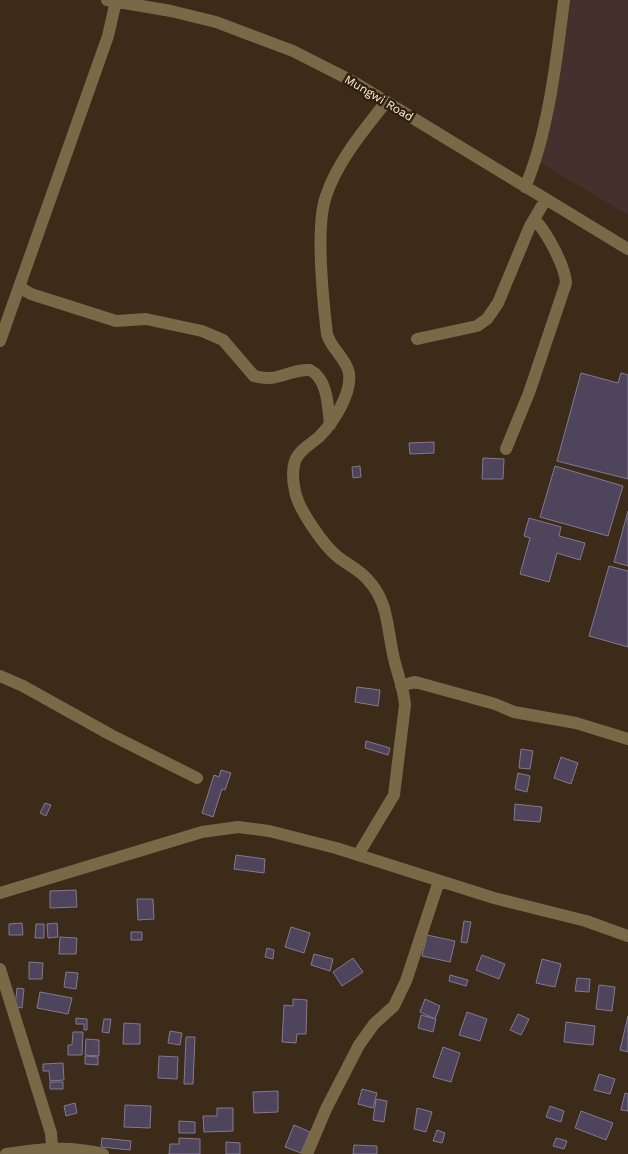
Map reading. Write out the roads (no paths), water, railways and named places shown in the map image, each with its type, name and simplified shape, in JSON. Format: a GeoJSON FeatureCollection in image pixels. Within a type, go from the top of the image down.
{"type":"FeatureCollection","features":[{"type":"Feature","properties":{"kind":"street"},"geometry":{"type":"LineString","coordinates":[[525,187],[533,168],[546,109],[564,0]]}},
{"type":"Feature","properties":{"kind":"street"},"geometry":{"type":"LineString","coordinates":[[0,341],[108,36],[111,1]]}},
{"type":"Feature","properties":{"kind":"street","name":"Mungwi Road"},"geometry":{"type":"LineString","coordinates":[[111,1],[207,20],[257,36],[293,51],[386,102],[628,249]]}},
{"type":"Feature","properties":{"kind":"street"},"geometry":{"type":"LineString","coordinates":[[358,855],[394,794],[405,705],[402,686],[383,602],[369,580],[327,546],[295,493],[293,477],[296,460],[303,450],[330,425],[346,394],[349,373],[327,334],[322,254],[323,205],[329,187],[345,159],[386,102]]}},
{"type":"Feature","properties":{"kind":"street"},"geometry":{"type":"LineString","coordinates":[[418,340],[477,326],[488,319],[498,302],[534,219],[546,199]]}},
{"type":"Feature","properties":{"kind":"street"},"geometry":{"type":"LineString","coordinates":[[506,449],[529,393],[566,284],[565,274],[546,236],[534,219]]}},
{"type":"Feature","properties":{"kind":"street"},"geometry":{"type":"LineString","coordinates":[[19,287],[38,296],[116,321],[146,319],[202,331],[223,340],[254,376],[277,379],[294,372],[310,370],[320,378],[325,391],[330,425]]}},
{"type":"Feature","properties":{"kind":"street"},"geometry":{"type":"LineString","coordinates":[[0,676],[23,686],[111,735],[197,778]]}},
{"type":"Feature","properties":{"kind":"street"},"geometry":{"type":"LineString","coordinates":[[402,686],[414,682],[419,683],[495,704],[514,712],[554,718],[628,739]]}},
{"type":"Feature","properties":{"kind":"street"},"geometry":{"type":"LineString","coordinates":[[0,893],[189,836],[227,827],[269,831],[358,855],[504,901],[586,921],[628,936]]}},
{"type":"Feature","properties":{"kind":"street"},"geometry":{"type":"LineString","coordinates":[[307,1154],[326,1109],[359,1045],[374,1024],[394,1006],[406,981],[439,881]]}},
{"type":"Feature","properties":{"kind":"street"},"geometry":{"type":"LineString","coordinates":[[0,969],[51,1133],[50,1151]]}},
{"type":"Feature","properties":{"kind":"street"},"geometry":{"type":"LineString","coordinates":[[6,1154],[83,1149],[103,1154]]}}]}
